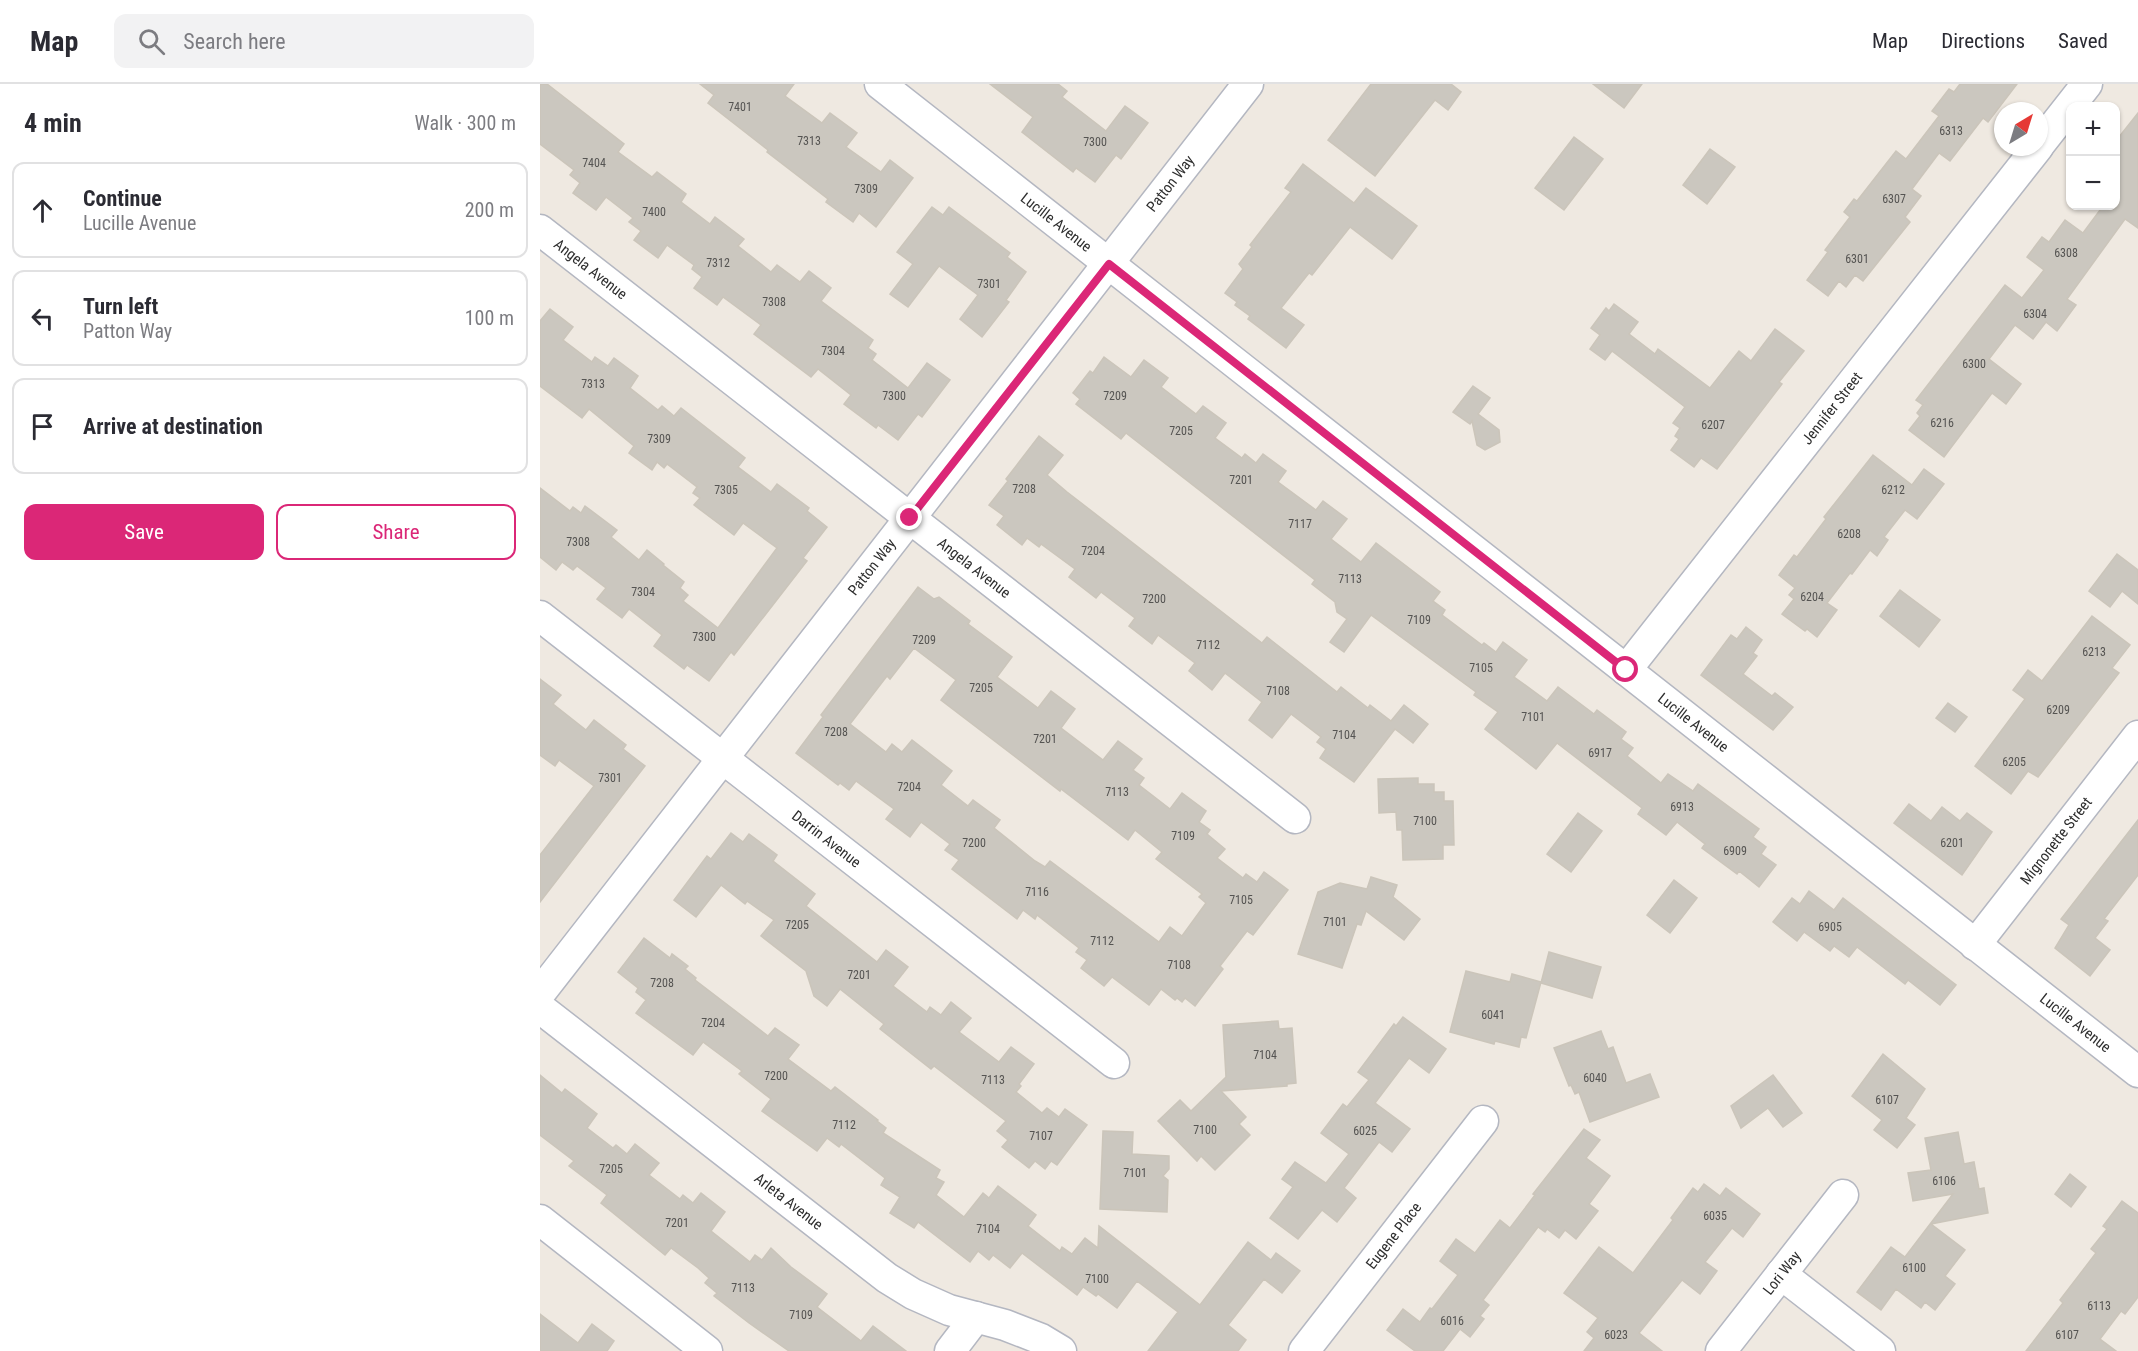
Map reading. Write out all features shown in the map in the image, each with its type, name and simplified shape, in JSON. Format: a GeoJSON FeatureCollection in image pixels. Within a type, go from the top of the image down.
{"type":"FeatureCollection","features":[{"type":"Feature","properties":{"kind":"street","name":"Lucille Avenue"},"geometry":{"type":"LineString","coordinates":[[880,84],[2138,1072]]}},
{"type":"Feature","properties":{"kind":"street","name":"Patton Way"},"geometry":{"type":"LineString","coordinates":[[540,993],[1248,84]]}},
{"type":"Feature","properties":{"kind":"street","name":"Jennifer Street"},"geometry":{"type":"LineString","coordinates":[[2048,133],[2087,84]]}},
{"type":"Feature","properties":{"kind":"street","name":"Jennifer Street"},"geometry":{"type":"LineString","coordinates":[[1626,670],[2030,156]]}},
{"type":"Feature","properties":{"kind":"street","name":"Angela Avenue"},"geometry":{"type":"LineString","coordinates":[[540,230],[1295,819]]}},
{"type":"Feature","properties":{"kind":"street","name":"Darrin Avenue"},"geometry":{"type":"LineString","coordinates":[[540,616],[1113,1063]]}},
{"type":"Feature","properties":{"kind":"street","name":"Mignonette Street"},"geometry":{"type":"LineString","coordinates":[[1975,945],[2138,736]]}},
{"type":"Feature","properties":{"kind":"street","name":"Arleta Avenue"},"geometry":{"type":"LineString","coordinates":[[540,1008],[887,1278],[913,1294],[949,1310],[1023,1332],[1061,1351]]}},
{"type":"Feature","properties":{"kind":"street","name":"Eugene Place"},"geometry":{"type":"LineString","coordinates":[[1304,1351],[1484,1121]]}},
{"type":"Feature","properties":{"kind":"street","name":"Lori Way"},"geometry":{"type":"LineString","coordinates":[[1721,1351],[1843,1194]]}},
{"type":"Feature","properties":{"kind":"street"},"geometry":{"type":"LineString","coordinates":[[540,1220],[707,1351]]}},
{"type":"Feature","properties":{"kind":"street"},"geometry":{"type":"LineString","coordinates":[[1781,1274],[1880,1351]]}},
{"type":"Feature","properties":{"kind":"street"},"geometry":{"type":"LineString","coordinates":[[950,1351],[976,1317]]}},
{"type":"Feature","properties":{"kind":"building"},"geometry":{"type":"Polygon","coordinates":[[[540,84],[547,84],[624,144],[618,152],[652,177],[657,172],[686,194],[681,202],[710,224],[715,217],[744,239],[738,246],[771,272],[777,265],[800,282],[809,271],[831,288],[821,301],[873,340],[868,348],[876,354],[872,360],[908,388],[927,363],[950,380],[922,417],[918,414],[898,440],[878,425],[876,428],[844,404],[851,395],[818,369],[811,377],[754,334],[761,325],[723,297],[717,305],[694,288],[702,277],[692,269],[694,265],[667,245],[658,258],[634,240],[641,231],[629,222],[633,218],[606,197],[596,210],[573,193],[580,183],[570,175],[574,170],[540,144],[540,84]]]}},
{"type":"Feature","properties":{"kind":"building"},"geometry":{"type":"Polygon","coordinates":[[[700,84],[794,84],[785,96],[822,123],[830,113],[857,133],[846,147],[881,172],[890,160],[913,178],[876,227],[859,213],[853,222],[826,202],[828,199],[708,103],[714,95],[700,84]]]}},
{"type":"Feature","properties":{"kind":"building"},"geometry":{"type":"Polygon","coordinates":[[[990,84],[1058,84],[1067,91],[1062,97],[1106,131],[1125,106],[1148,123],[1121,159],[1116,155],[1095,182],[1076,168],[1073,172],[1022,132],[1033,117],[990,84]]]}},
{"type":"Feature","properties":{"kind":"building"},"geometry":{"type":"Polygon","coordinates":[[[1371,84],[1451,84],[1461,92],[1448,110],[1435,100],[1375,176],[1328,140],[1371,84]]]}},
{"type":"Feature","properties":{"kind":"building"},"geometry":{"type":"Polygon","coordinates":[[[1593,84],[1642,84],[1624,108],[1593,84]]]}},
{"type":"Feature","properties":{"kind":"building"},"geometry":{"type":"Polygon","coordinates":[[[1960,84],[2017,84],[2003,102],[1994,102],[1994,114],[1988,122],[1983,118],[1950,161],[1939,153],[1912,189],[1921,196],[1905,217],[1910,222],[1863,281],[1855,275],[1846,287],[1839,281],[1828,296],[1807,280],[1828,252],[1825,250],[1850,217],[1844,212],[1854,199],[1857,201],[1896,151],[1906,159],[1939,116],[1932,111],[1949,89],[1954,92],[1960,84]]]}},
{"type":"Feature","properties":{"kind":"building"},"geometry":{"type":"Polygon","coordinates":[[[2138,113],[2138,228],[2125,219],[2067,299],[2076,305],[2057,331],[2046,322],[2033,339],[2015,325],[1989,359],[2021,384],[2006,404],[1992,393],[1944,457],[1909,430],[1920,416],[1917,413],[1923,405],[1916,400],[2005,285],[2022,298],[2044,270],[2027,257],[2042,237],[2049,242],[2065,220],[2083,233],[2100,210],[2120,210],[2120,136],[2138,113]]]}},
{"type":"Feature","properties":{"kind":"building"},"geometry":{"type":"Polygon","coordinates":[[[1574,137],[1603,159],[1564,210],[1535,188],[1574,137]]]}},
{"type":"Feature","properties":{"kind":"building"},"geometry":{"type":"Polygon","coordinates":[[[1710,149],[1735,167],[1707,204],[1683,185],[1710,149]]]}},
{"type":"Feature","properties":{"kind":"building"},"geometry":{"type":"Polygon","coordinates":[[[1303,164],[1354,203],[1366,188],[1417,226],[1392,259],[1350,227],[1312,275],[1309,273],[1281,308],[1304,325],[1286,348],[1248,319],[1250,316],[1235,305],[1237,302],[1225,293],[1243,269],[1239,264],[1252,247],[1250,245],[1291,192],[1285,188],[1303,164]]]}},
{"type":"Feature","properties":{"kind":"building"},"geometry":{"type":"Polygon","coordinates":[[[932,207],[943,215],[949,207],[1010,253],[1007,257],[1026,272],[1006,300],[1009,302],[982,337],[960,319],[978,295],[939,266],[908,307],[890,294],[913,264],[897,252],[932,207]]]}},
{"type":"Feature","properties":{"kind":"building"},"geometry":{"type":"Polygon","coordinates":[[[1614,304],[1638,322],[1629,334],[1655,354],[1658,349],[1710,388],[1739,351],[1751,361],[1775,329],[1804,351],[1779,382],[1782,384],[1717,469],[1701,458],[1694,467],[1671,450],[1679,439],[1675,436],[1680,428],[1673,423],[1685,407],[1612,351],[1605,360],[1590,349],[1600,335],[1591,328],[1606,308],[1609,311],[1614,304]]]}},
{"type":"Feature","properties":{"kind":"building"},"geometry":{"type":"Polygon","coordinates":[[[550,309],[573,327],[563,340],[592,362],[595,357],[608,366],[614,358],[638,376],[630,388],[658,410],[662,406],[674,416],[681,408],[745,458],[738,467],[771,492],[777,484],[809,508],[807,511],[827,527],[803,558],[807,561],[734,655],[731,652],[709,681],[687,665],[684,669],[654,646],[662,635],[629,609],[622,618],[597,599],[606,588],[577,566],[573,570],[562,562],[556,570],[540,557],[540,488],[570,511],[573,507],[581,513],[585,506],[617,530],[611,537],[639,560],[647,550],[684,582],[680,588],[688,595],[683,601],[718,628],[777,548],[743,523],[734,535],[694,505],[700,498],[693,493],[697,487],[667,464],[664,468],[657,462],[652,470],[629,453],[634,446],[589,409],[582,418],[540,386],[540,321],[550,309]]]}},
{"type":"Feature","properties":{"kind":"building"},"geometry":{"type":"Polygon","coordinates":[[[1104,357],[1131,377],[1144,360],[1168,378],[1161,387],[1196,414],[1203,406],[1226,423],[1215,438],[1242,458],[1245,454],[1256,463],[1263,454],[1286,471],[1278,482],[1316,510],[1323,501],[1347,519],[1331,539],[1361,562],[1376,543],[1440,592],[1433,601],[1445,610],[1442,615],[1482,645],[1484,643],[1496,652],[1503,642],[1527,660],[1514,677],[1547,701],[1558,687],[1594,714],[1597,710],[1626,732],[1621,739],[1633,748],[1627,756],[1661,783],[1668,774],[1693,791],[1698,784],[1759,829],[1753,837],[1766,847],[1761,854],[1776,865],[1759,887],[1739,871],[1737,874],[1702,848],[1705,844],[1677,822],[1666,835],[1638,814],[1642,808],[1557,743],[1536,769],[1485,729],[1498,712],[1474,695],[1476,692],[1371,615],[1344,652],[1330,642],[1347,619],[1337,612],[1335,602],[1312,584],[1315,580],[1126,433],[1121,439],[1076,404],[1080,399],[1073,393],[1090,371],[1093,373],[1104,357]]]}},
{"type":"Feature","properties":{"kind":"building"},"geometry":{"type":"Polygon","coordinates":[[[1473,386],[1490,398],[1478,414],[1499,430],[1500,442],[1485,450],[1477,445],[1472,421],[1470,424],[1453,412],[1473,386]]]}},
{"type":"Feature","properties":{"kind":"building"},"geometry":{"type":"Polygon","coordinates":[[[1039,436],[1063,455],[1047,475],[1262,643],[1267,637],[1337,692],[1341,687],[1368,708],[1370,705],[1391,721],[1404,705],[1428,724],[1413,743],[1395,729],[1354,782],[1320,758],[1326,749],[1317,742],[1321,737],[1291,714],[1272,738],[1249,720],[1262,702],[1225,673],[1212,690],[1189,671],[1195,663],[1158,635],[1152,644],[1129,626],[1135,618],[1101,592],[1096,598],[1069,577],[1075,569],[1041,544],[1039,547],[1027,538],[1022,545],[997,525],[1004,516],[989,505],[1039,436]]]}},
{"type":"Feature","properties":{"kind":"building"},"geometry":{"type":"Polygon","coordinates":[[[1873,455],[1912,485],[1924,469],[1944,484],[1917,519],[1905,510],[1884,537],[1888,540],[1877,556],[1870,550],[1852,574],[1850,573],[1827,603],[1837,610],[1817,637],[1782,614],[1794,599],[1789,595],[1795,588],[1779,575],[1794,555],[1797,557],[1826,519],[1824,517],[1873,455]]]}},
{"type":"Feature","properties":{"kind":"building"},"geometry":{"type":"Polygon","coordinates":[[[2117,554],[2138,570],[2138,604],[2122,591],[2110,607],[2089,591],[2117,554]]]}},
{"type":"Feature","properties":{"kind":"building"},"geometry":{"type":"Polygon","coordinates":[[[918,587],[934,599],[939,597],[970,621],[968,624],[1012,657],[997,677],[1038,708],[1051,691],[1075,709],[1061,728],[1103,760],[1118,741],[1142,759],[1133,770],[1144,778],[1139,785],[1170,809],[1182,793],[1206,811],[1199,822],[1210,830],[1207,834],[1225,849],[1217,858],[1243,878],[1246,874],[1257,882],[1264,872],[1288,890],[1253,935],[1247,931],[1220,966],[1223,969],[1195,1006],[1185,998],[1182,1002],[1177,998],[1175,1000],[1161,989],[1149,1005],[1112,977],[1104,986],[1081,968],[1087,960],[1076,952],[1079,948],[1037,915],[1035,919],[1023,910],[1017,919],[952,869],[959,860],[945,850],[950,844],[921,822],[910,837],[886,819],[894,809],[856,781],[849,790],[840,783],[838,785],[796,753],[823,717],[821,715],[918,587]],[[914,648],[890,679],[887,676],[850,724],[886,752],[892,744],[902,752],[912,740],[952,771],[941,785],[968,806],[973,800],[1000,820],[994,828],[1035,861],[1045,867],[1050,861],[1159,942],[1170,927],[1182,936],[1206,903],[1199,897],[1202,894],[1156,859],[1162,852],[1135,830],[1128,840],[941,700],[956,680],[914,648]]]}},
{"type":"Feature","properties":{"kind":"building"},"geometry":{"type":"Polygon","coordinates":[[[1900,590],[1940,620],[1919,647],[1880,616],[1900,590]]]}},
{"type":"Feature","properties":{"kind":"building"},"geometry":{"type":"Polygon","coordinates":[[[2092,616],[2130,645],[2112,668],[2119,673],[2038,777],[2028,771],[2011,794],[1975,766],[2025,699],[2013,690],[2028,670],[2042,681],[2092,616]]]}},
{"type":"Feature","properties":{"kind":"building"},"geometry":{"type":"Polygon","coordinates":[[[1746,627],[1762,640],[1753,653],[1757,656],[1743,674],[1772,696],[1775,693],[1793,707],[1773,730],[1701,675],[1731,635],[1737,639],[1746,627]]]}},
{"type":"Feature","properties":{"kind":"building"},"geometry":{"type":"Polygon","coordinates":[[[540,679],[561,695],[553,704],[586,730],[594,720],[626,745],[623,749],[645,766],[540,902],[540,855],[594,786],[559,760],[555,766],[540,755],[540,679]]]}},
{"type":"Feature","properties":{"kind":"building"},"geometry":{"type":"Polygon","coordinates":[[[1948,703],[1967,717],[1955,732],[1936,718],[1948,703]]]}},
{"type":"Feature","properties":{"kind":"building"},"geometry":{"type":"Polygon","coordinates":[[[1418,778],[1418,784],[1434,784],[1434,792],[1444,792],[1444,801],[1453,801],[1454,845],[1443,845],[1443,859],[1403,860],[1402,830],[1397,830],[1396,812],[1379,813],[1378,779],[1418,778]]]}},
{"type":"Feature","properties":{"kind":"building"},"geometry":{"type":"Polygon","coordinates":[[[1909,804],[1931,821],[1942,807],[1960,821],[1967,813],[1992,832],[1962,875],[1894,823],[1909,804]]]}},
{"type":"Feature","properties":{"kind":"building"},"geometry":{"type":"Polygon","coordinates":[[[1578,813],[1602,831],[1571,872],[1547,854],[1578,813]]]}},
{"type":"Feature","properties":{"kind":"building"},"geometry":{"type":"Polygon","coordinates":[[[2138,820],[2138,875],[2104,919],[2108,921],[2095,938],[2110,950],[2090,976],[2055,948],[2069,925],[2061,919],[2138,820]]]}},
{"type":"Feature","properties":{"kind":"building"},"geometry":{"type":"Polygon","coordinates":[[[731,833],[743,842],[749,834],[777,855],[773,861],[815,894],[806,906],[877,962],[886,950],[908,967],[893,986],[927,1012],[930,1007],[941,1015],[951,1002],[971,1018],[959,1032],[999,1062],[1011,1047],[1034,1064],[1019,1084],[1021,1086],[1016,1092],[1042,1113],[1047,1108],[1059,1117],[1065,1109],[1087,1125],[1057,1165],[1051,1161],[1045,1169],[1035,1161],[1029,1168],[1002,1147],[1008,1140],[997,1131],[1006,1121],[934,1066],[931,1069],[880,1029],[884,1024],[840,989],[827,1006],[814,996],[806,971],[761,936],[774,920],[747,901],[745,904],[721,885],[696,917],[674,900],[707,856],[711,859],[731,833]]]}},
{"type":"Feature","properties":{"kind":"building"},"geometry":{"type":"Polygon","coordinates":[[[1371,877],[1397,885],[1393,897],[1420,919],[1404,940],[1366,911],[1361,925],[1357,924],[1342,968],[1298,954],[1318,892],[1340,883],[1367,889],[1371,877]]]}},
{"type":"Feature","properties":{"kind":"building"},"geometry":{"type":"Polygon","coordinates":[[[1674,880],[1697,898],[1670,933],[1647,915],[1674,880]]]}},
{"type":"Feature","properties":{"kind":"building"},"geometry":{"type":"Polygon","coordinates":[[[1809,891],[1834,910],[1843,898],[1956,985],[1940,1005],[1908,980],[1905,984],[1857,947],[1849,957],[1834,946],[1830,951],[1804,932],[1797,941],[1773,922],[1792,898],[1800,904],[1809,891]]]}},
{"type":"Feature","properties":{"kind":"building"},"geometry":{"type":"Polygon","coordinates":[[[644,938],[670,958],[672,954],[688,966],[685,969],[696,978],[695,980],[768,1036],[775,1028],[799,1045],[788,1059],[831,1091],[835,1087],[878,1120],[886,1128],[883,1133],[940,1170],[936,1178],[944,1182],[936,1195],[964,1217],[983,1193],[989,1198],[998,1186],[1036,1215],[1028,1226],[1060,1251],[1062,1247],[1072,1254],[1085,1238],[1098,1248],[1099,1226],[1200,1305],[1248,1242],[1271,1260],[1276,1253],[1300,1271],[1282,1293],[1264,1279],[1228,1325],[1246,1340],[1238,1351],[1148,1351],[1178,1312],[1137,1281],[1117,1308],[1098,1294],[1096,1296],[1083,1287],[1077,1295],[1022,1253],[1010,1268],[993,1255],[989,1260],[978,1251],[970,1262],[918,1222],[914,1228],[890,1213],[900,1197],[881,1185],[885,1178],[841,1144],[839,1147],[827,1138],[817,1151],[762,1111],[771,1099],[739,1074],[742,1071],[703,1042],[693,1055],[636,1013],[646,1000],[636,992],[638,988],[618,972],[644,938]]]}},
{"type":"Feature","properties":{"kind":"building"},"geometry":{"type":"Polygon","coordinates":[[[1549,952],[1601,967],[1592,998],[1541,983],[1549,952]]]}},
{"type":"Feature","properties":{"kind":"building"},"geometry":{"type":"Polygon","coordinates":[[[1466,971],[1510,982],[1512,974],[1541,982],[1526,1038],[1521,1037],[1519,1047],[1495,1041],[1494,1044],[1450,1032],[1466,971]]]}},
{"type":"Feature","properties":{"kind":"building"},"geometry":{"type":"Polygon","coordinates":[[[1403,1017],[1446,1049],[1429,1073],[1409,1058],[1375,1103],[1410,1129],[1392,1152],[1379,1142],[1344,1188],[1356,1198],[1337,1222],[1322,1210],[1298,1239],[1270,1218],[1293,1187],[1282,1179],[1295,1162],[1326,1183],[1349,1154],[1321,1133],[1343,1104],[1347,1107],[1369,1080],[1358,1072],[1394,1024],[1396,1026],[1403,1017]]]}},
{"type":"Feature","properties":{"kind":"building"},"geometry":{"type":"Polygon","coordinates":[[[1278,1021],[1279,1029],[1292,1028],[1296,1083],[1287,1084],[1287,1086],[1221,1091],[1246,1117],[1239,1124],[1250,1135],[1215,1170],[1201,1156],[1197,1161],[1158,1121],[1180,1100],[1191,1111],[1226,1077],[1223,1025],[1278,1021]]]}},
{"type":"Feature","properties":{"kind":"building"},"geometry":{"type":"Polygon","coordinates":[[[1601,1031],[1608,1049],[1613,1047],[1626,1083],[1650,1074],[1659,1097],[1590,1122],[1579,1092],[1575,1094],[1571,1085],[1569,1086],[1554,1048],[1601,1031]]]}},
{"type":"Feature","properties":{"kind":"building"},"geometry":{"type":"Polygon","coordinates":[[[1883,1054],[1925,1089],[1906,1118],[1915,1125],[1897,1148],[1874,1130],[1882,1120],[1852,1096],[1883,1054]]]}},
{"type":"Feature","properties":{"kind":"building"},"geometry":{"type":"Polygon","coordinates":[[[540,1075],[562,1093],[565,1089],[597,1114],[587,1128],[613,1148],[616,1145],[627,1154],[635,1144],[659,1163],[649,1175],[680,1199],[683,1195],[693,1203],[701,1193],[725,1212],[711,1231],[750,1262],[755,1255],[762,1260],[771,1248],[791,1267],[827,1294],[817,1307],[861,1341],[873,1326],[906,1351],[789,1351],[749,1323],[714,1296],[717,1293],[705,1283],[709,1278],[698,1268],[671,1248],[665,1255],[601,1203],[607,1195],[569,1166],[574,1161],[540,1135],[540,1075]]]}},
{"type":"Feature","properties":{"kind":"building"},"geometry":{"type":"Polygon","coordinates":[[[1773,1075],[1802,1113],[1783,1127],[1768,1108],[1741,1128],[1731,1106],[1773,1075]]]}},
{"type":"Feature","properties":{"kind":"building"},"geometry":{"type":"Polygon","coordinates":[[[1584,1129],[1600,1140],[1586,1158],[1610,1176],[1589,1204],[1598,1211],[1576,1239],[1565,1230],[1559,1238],[1547,1229],[1545,1232],[1538,1227],[1483,1300],[1489,1305],[1480,1316],[1484,1319],[1470,1337],[1460,1329],[1443,1351],[1415,1351],[1387,1330],[1403,1309],[1420,1322],[1458,1275],[1440,1261],[1456,1239],[1475,1253],[1500,1220],[1510,1228],[1535,1195],[1533,1194],[1584,1129]]]}},
{"type":"Feature","properties":{"kind":"building"},"geometry":{"type":"Polygon","coordinates":[[[1103,1131],[1133,1132],[1132,1154],[1169,1156],[1169,1169],[1163,1176],[1168,1180],[1167,1212],[1100,1209],[1103,1131]]]}},
{"type":"Feature","properties":{"kind":"building"},"geometry":{"type":"Polygon","coordinates":[[[1958,1132],[1964,1164],[1974,1162],[1979,1189],[1984,1188],[1988,1213],[1931,1224],[1965,1250],[1945,1276],[1955,1284],[1935,1310],[1925,1302],[1921,1308],[1896,1289],[1881,1310],[1857,1292],[1891,1247],[1905,1257],[1953,1194],[1913,1201],[1908,1173],[1931,1170],[1925,1138],[1958,1132]]]}},
{"type":"Feature","properties":{"kind":"building"},"geometry":{"type":"Polygon","coordinates":[[[2070,1174],[2086,1187],[2071,1207],[2055,1194],[2070,1174]]]}},
{"type":"Feature","properties":{"kind":"building"},"geometry":{"type":"Polygon","coordinates":[[[1704,1184],[1720,1196],[1726,1188],[1760,1214],[1743,1237],[1732,1228],[1705,1262],[1717,1271],[1700,1294],[1682,1280],[1639,1333],[1662,1351],[1584,1351],[1594,1338],[1587,1332],[1598,1318],[1564,1293],[1599,1247],[1633,1273],[1673,1220],[1671,1218],[1693,1188],[1698,1192],[1704,1184]]]}},
{"type":"Feature","properties":{"kind":"building"},"geometry":{"type":"Polygon","coordinates":[[[2122,1201],[2138,1213],[2138,1297],[2125,1314],[2121,1311],[2100,1339],[2116,1351],[2026,1351],[2063,1303],[2060,1300],[2096,1253],[2091,1249],[2107,1229],[2103,1226],[2122,1201]]]}},
{"type":"Feature","properties":{"kind":"building"},"geometry":{"type":"Polygon","coordinates":[[[540,1314],[578,1343],[592,1324],[614,1341],[607,1351],[540,1351],[540,1314]]]}},
{"type":"Feature","properties":{"kind":"route"},"geometry":{"type":"LineString","coordinates":[[910,518],[1109,264],[1626,670]]}}]}
